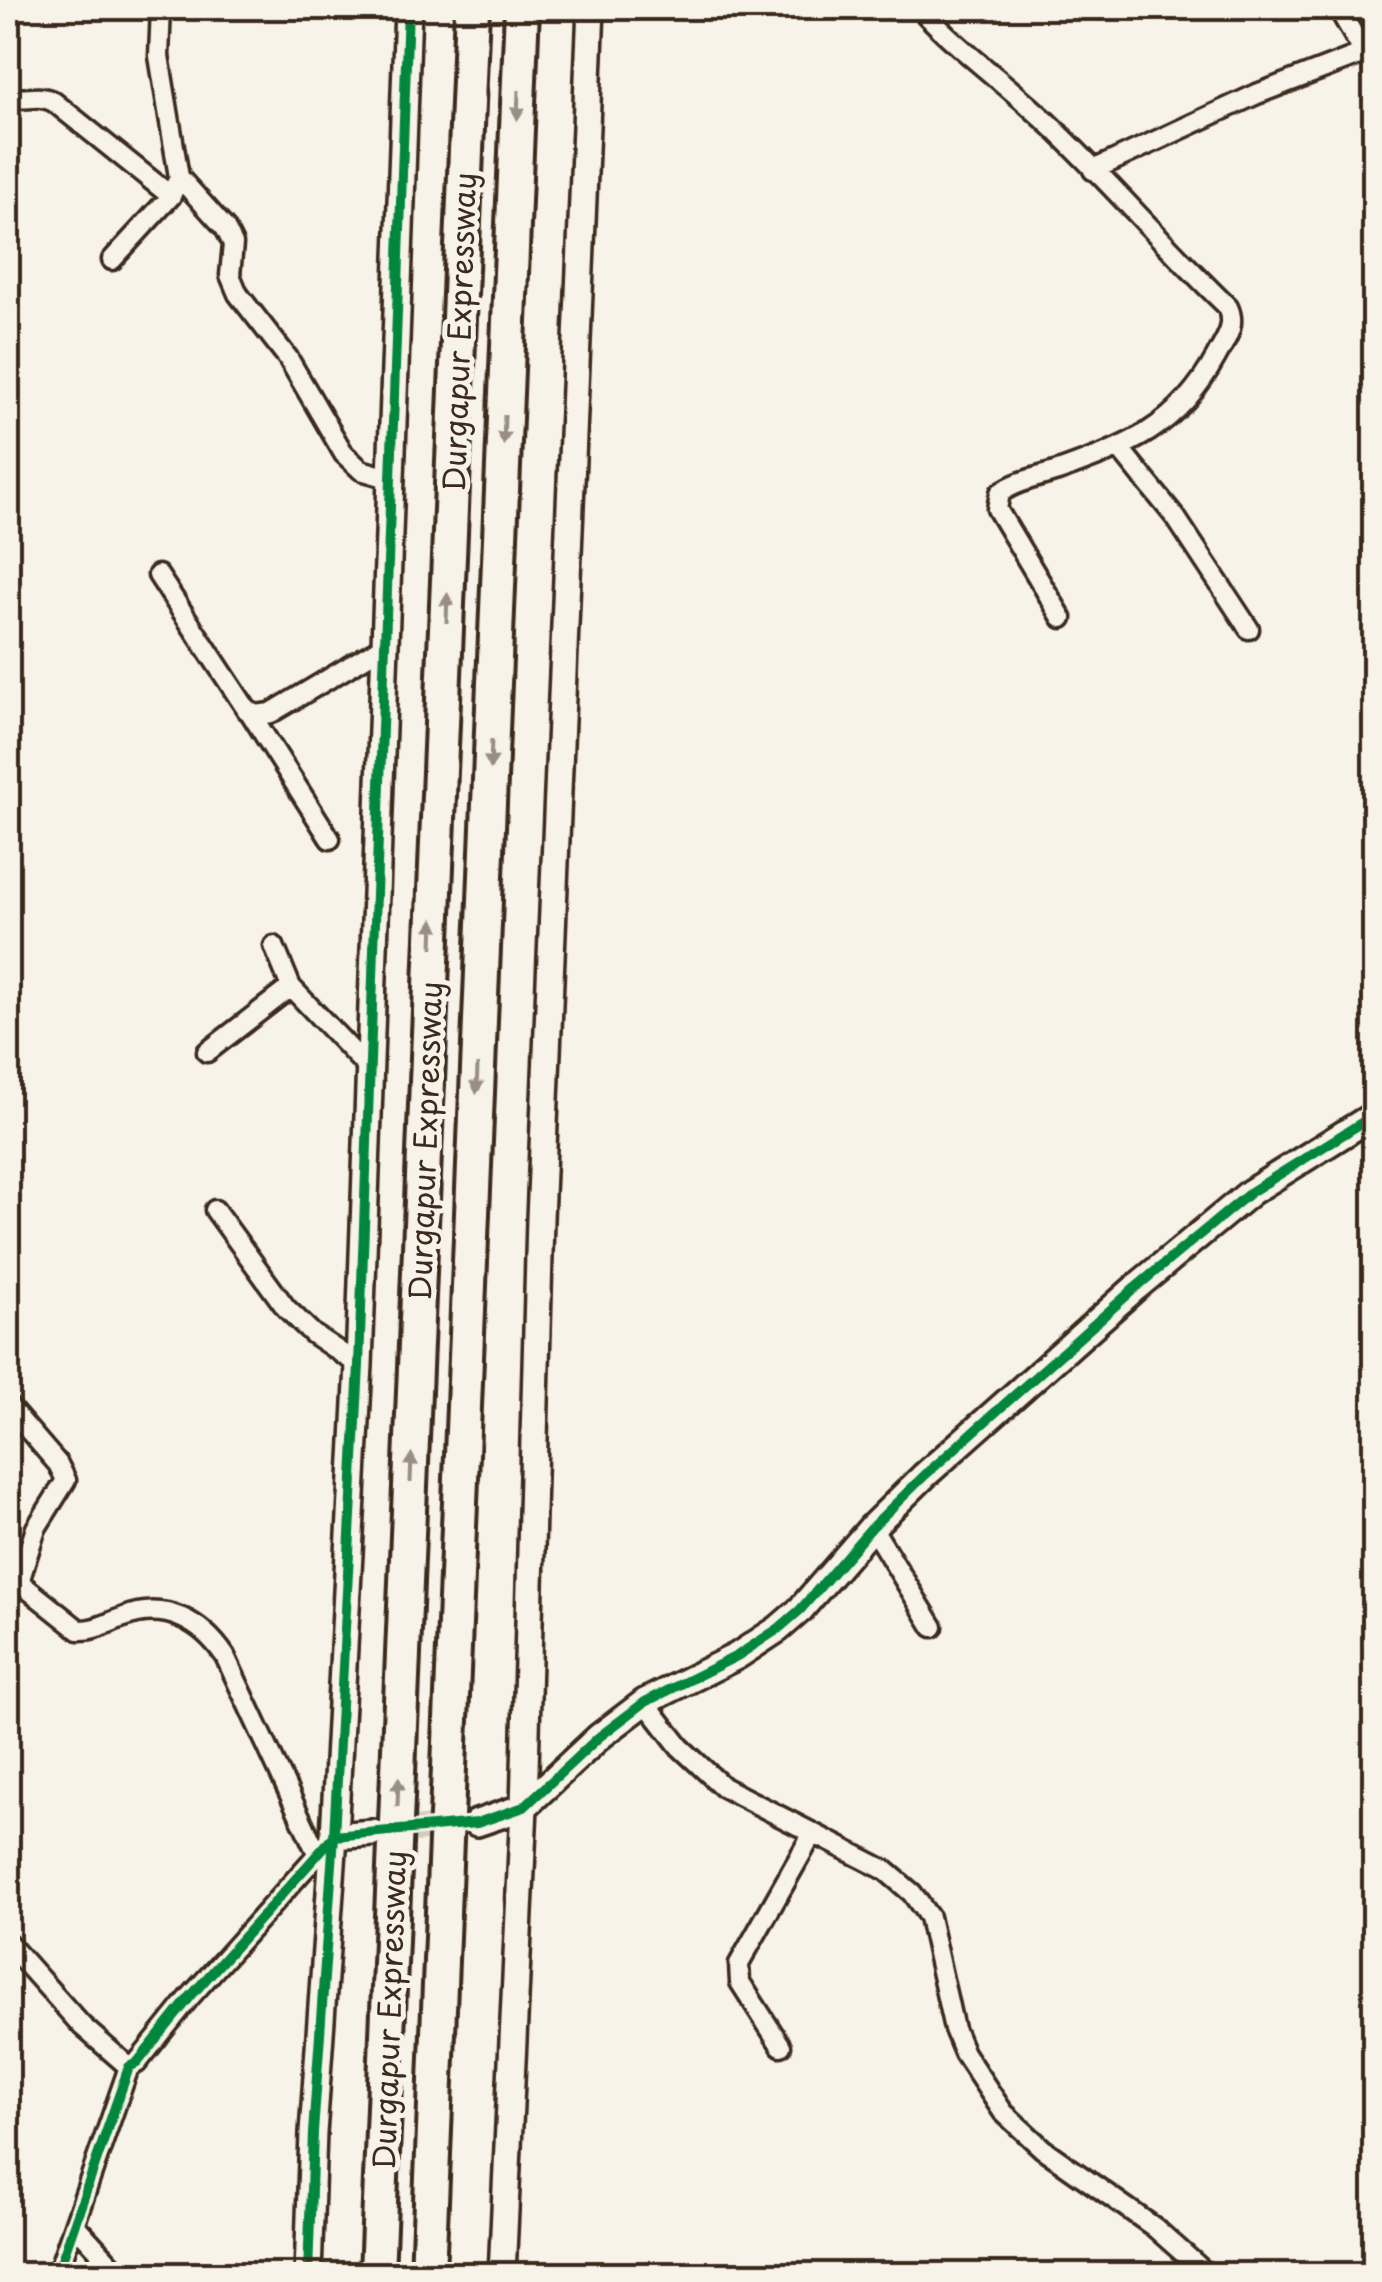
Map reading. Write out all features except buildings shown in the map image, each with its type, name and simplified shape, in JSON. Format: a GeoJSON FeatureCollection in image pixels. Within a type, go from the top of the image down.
{"type":"FeatureCollection","features":[{"type":"Feature","properties":{"kind":"highway","name":"Durgapur Expressway"},"geometry":{"type":"LineString","coordinates":[[377,2274],[472,8]]}},
{"type":"Feature","properties":{"kind":"highway","name":"Durgapur Expressway"},"geometry":{"type":"LineString","coordinates":[[428,2274],[522,8]]}},
{"type":"Feature","properties":{"kind":"street"},"geometry":{"type":"LineString","coordinates":[[112,260],[171,196],[179,177],[160,56],[161,8]]}},
{"type":"Feature","properties":{"kind":"street"},"geometry":{"type":"LineString","coordinates":[[308,2274],[326,1844],[359,1365],[408,8]]}},
{"type":"Feature","properties":{"kind":"street"},"geometry":{"type":"LineString","coordinates":[[502,2274],[524,1807],[540,1219],[591,8]]}},
{"type":"Feature","properties":{"kind":"street"},"geometry":{"type":"LineString","coordinates":[[920,8],[948,39],[1050,124],[1228,308],[1232,317],[1232,326],[1208,371],[1186,401],[1151,432],[1120,449],[1007,488],[997,498],[998,509],[1062,618]]}},
{"type":"Feature","properties":{"kind":"street"},"geometry":{"type":"LineString","coordinates":[[1093,170],[1257,94],[1369,58],[1338,8]]}},
{"type":"Feature","properties":{"kind":"street"},"geometry":{"type":"LineString","coordinates":[[8,97],[22,100],[40,96],[54,102],[171,196]]}},
{"type":"Feature","properties":{"kind":"street"},"geometry":{"type":"LineString","coordinates":[[179,177],[226,228],[233,244],[230,275],[238,294],[288,358],[344,454],[361,470],[392,478]]}},
{"type":"Feature","properties":{"kind":"street"},"geometry":{"type":"LineString","coordinates":[[1120,449],[1176,518],[1250,629]]}},
{"type":"Feature","properties":{"kind":"street"},"geometry":{"type":"LineString","coordinates":[[158,575],[330,840]]}},
{"type":"Feature","properties":{"kind":"street"},"geometry":{"type":"LineString","coordinates":[[251,714],[270,712],[387,644]]}},
{"type":"Feature","properties":{"kind":"street"},"geometry":{"type":"LineString","coordinates":[[274,946],[291,987],[368,1068]]}},
{"type":"Feature","properties":{"kind":"street"},"geometry":{"type":"LineString","coordinates":[[206,1052],[291,987]]}},
{"type":"Feature","properties":{"kind":"street"},"geometry":{"type":"LineString","coordinates":[[477,1823],[524,1807],[599,1736],[645,1702],[737,1656],[778,1629],[926,1475],[1212,1222],[1290,1165],[1374,1115]]}},
{"type":"Feature","properties":{"kind":"street"},"geometry":{"type":"LineString","coordinates":[[215,1210],[286,1308],[313,1334],[359,1365]]}},
{"type":"Feature","properties":{"kind":"street"},"geometry":{"type":"LineString","coordinates":[[8,1406],[58,1464],[66,1480],[30,1539],[13,1589],[79,1630],[88,1631],[130,1614],[144,1613],[180,1616],[205,1631],[226,1656],[326,1844]]}},
{"type":"Feature","properties":{"kind":"street"},"geometry":{"type":"LineString","coordinates":[[872,1527],[933,1627]]}},
{"type":"Feature","properties":{"kind":"street"},"geometry":{"type":"LineString","coordinates":[[645,1702],[680,1748],[724,1787],[885,1870],[922,1906],[929,1918],[959,2041],[976,2074],[1011,2121],[1043,2150],[1154,2227],[1206,2274]]}},
{"type":"Feature","properties":{"kind":"street"},"geometry":{"type":"LineString","coordinates":[[129,2066],[138,2063],[326,1844],[373,1833]]}},
{"type":"Feature","properties":{"kind":"street"},"geometry":{"type":"LineString","coordinates":[[781,2046],[740,1982],[738,1964],[813,1833]]}},
{"type":"Feature","properties":{"kind":"street"},"geometry":{"type":"LineString","coordinates":[[8,1943],[82,2026],[129,2066]]}},
{"type":"Feature","properties":{"kind":"street"},"geometry":{"type":"LineString","coordinates":[[57,2274],[129,2066]]}},
{"type":"Feature","properties":{"kind":"street"},"geometry":{"type":"LineString","coordinates":[[76,2225],[120,2274]]}},
{"type":"Feature","properties":{"kind":"tunnel"},"geometry":{"type":"LineString","coordinates":[[378,1833],[462,1825]]}},
{"type":"Feature","properties":{"kind":"cycle path"},"geometry":{"type":"LineString","coordinates":[[308,2274],[359,1365],[408,8]]}},
{"type":"Feature","properties":{"kind":"cycle path"},"geometry":{"type":"LineString","coordinates":[[57,2274],[129,2067],[137,2063],[190,1997],[334,1836],[477,1823],[524,1807],[599,1737],[645,1702],[737,1656],[778,1629],[925,1475],[1135,1288],[1251,1192],[1374,1115]]}}]}
